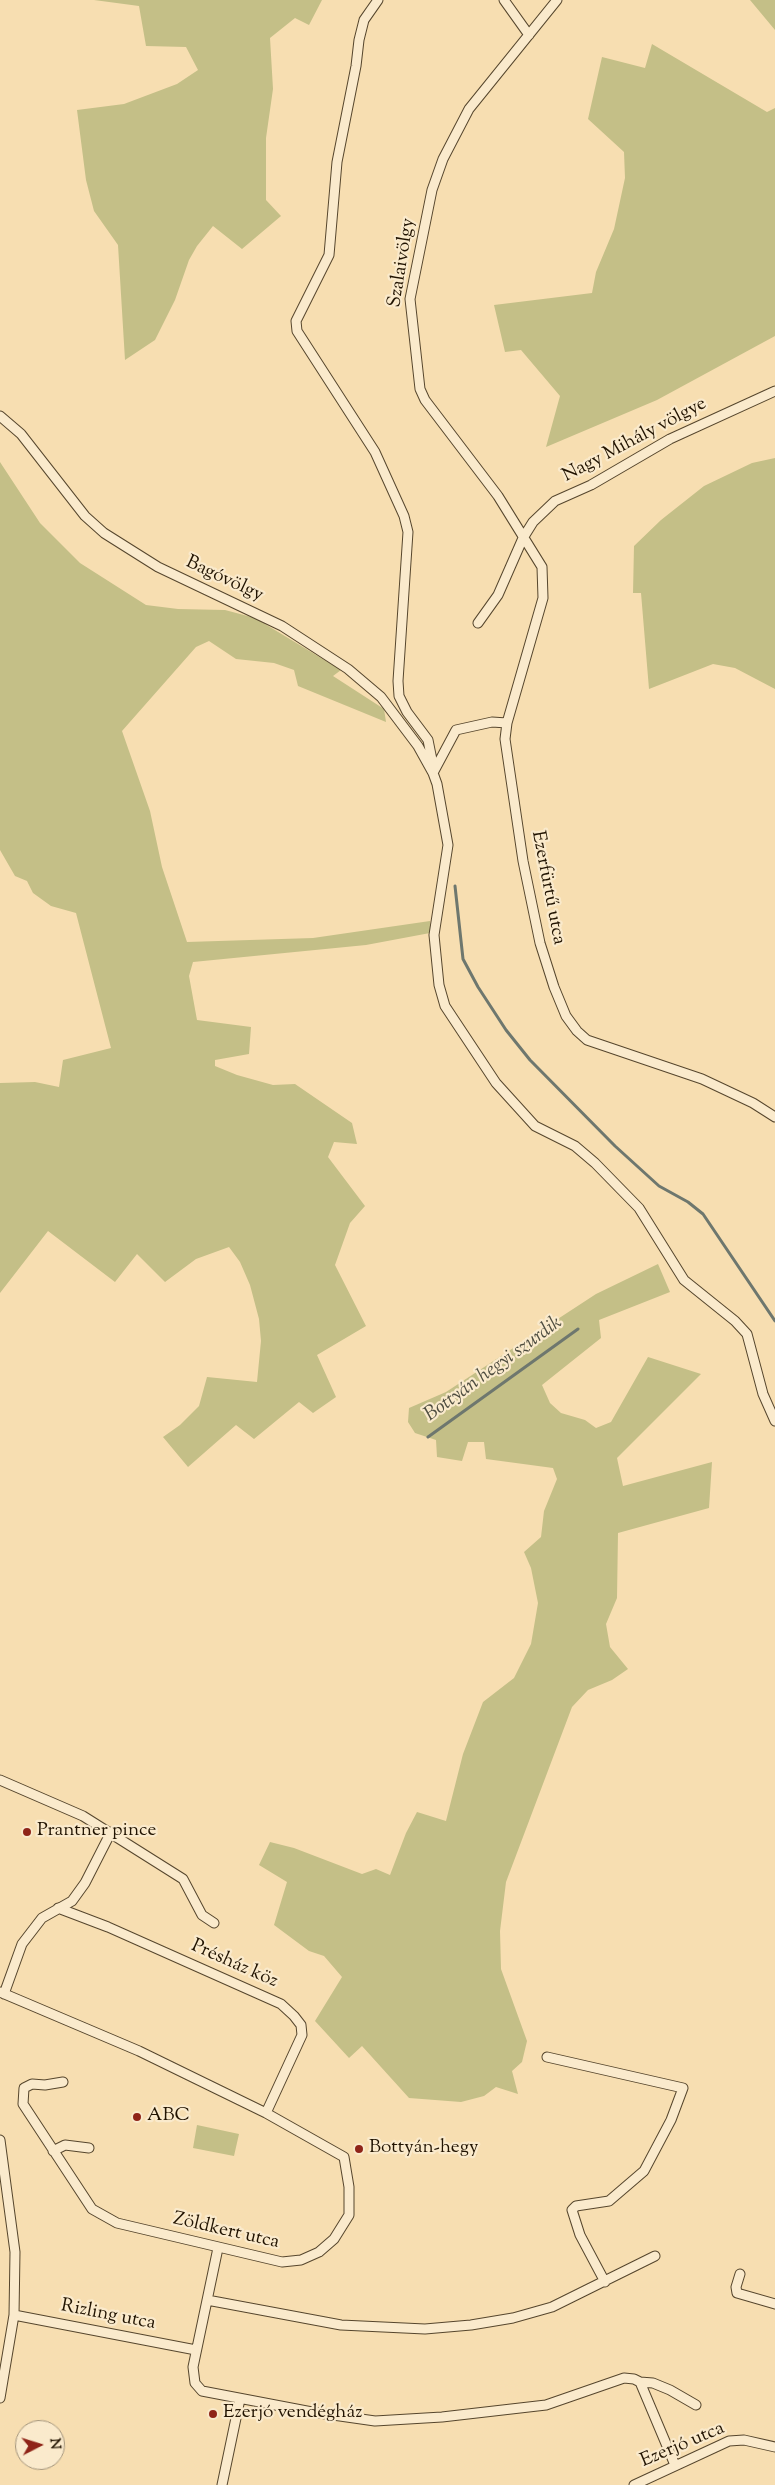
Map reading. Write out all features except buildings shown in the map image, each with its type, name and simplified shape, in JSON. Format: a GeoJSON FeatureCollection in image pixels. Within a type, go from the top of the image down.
{"type":"FeatureCollection","features":[{"type":"Feature","properties":{"kind":"street"},"geometry":{"type":"LineString","coordinates":[[378,0],[364,20],[359,40],[356,66],[337,162],[329,255],[296,321],[297,331],[374,452],[404,516],[408,532],[398,681],[399,696],[407,712],[428,740],[432,760]]}},
{"type":"Feature","properties":{"kind":"street"},"geometry":{"type":"LineString","coordinates":[[504,0],[529,35]]}},
{"type":"Feature","properties":{"kind":"street","name":"Szalaivölgy"},"geometry":{"type":"LineString","coordinates":[[523,538],[498,496],[425,400],[418,377],[410,299],[432,190],[443,159],[469,109],[557,0]]}},
{"type":"Feature","properties":{"kind":"street","name":"Nagy Mihály völgye"},"geometry":{"type":"LineString","coordinates":[[478,622],[498,595],[523,538],[543,510],[555,500],[591,485],[670,439],[775,391]]}},
{"type":"Feature","properties":{"kind":"street","name":"Bagóvölgy"},"geometry":{"type":"LineString","coordinates":[[0,416],[21,434],[85,516],[104,532],[158,568],[282,626],[348,669],[381,697],[418,746],[437,784],[448,845],[434,935],[439,985],[446,1006],[496,1083],[528,1119],[535,1126],[575,1146],[595,1163],[639,1208],[684,1280],[747,1334],[763,1394],[775,1420]]}},
{"type":"Feature","properties":{"kind":"street","name":"Ezerfürtű utca"},"geometry":{"type":"LineString","coordinates":[[523,538],[542,568],[543,598],[506,723],[505,739],[523,861],[540,943],[554,987],[566,1016],[577,1031],[587,1040],[702,1079],[753,1103],[775,1117]]}},
{"type":"Feature","properties":{"kind":"street"},"geometry":{"type":"LineString","coordinates":[[433,773],[456,730],[492,722],[506,723]]}},
{"type":"Feature","properties":{"kind":"street"},"geometry":{"type":"LineString","coordinates":[[0,1780],[83,1816],[183,1879],[202,1915],[214,1923]]}},
{"type":"Feature","properties":{"kind":"street"},"geometry":{"type":"LineString","coordinates":[[2,1993],[22,1944],[42,1918],[72,1901],[85,1883],[111,1832]]}},
{"type":"Feature","properties":{"kind":"street","name":"Présház köz"},"geometry":{"type":"LineString","coordinates":[[58,1908],[108,1927],[281,2004],[294,2016],[301,2025],[302,2035],[266,2113]]}},
{"type":"Feature","properties":{"kind":"street","name":"Zöldkert utca"},"geometry":{"type":"LineString","coordinates":[[2,1993],[83,2026],[266,2113],[344,2157],[349,2186],[349,2215],[334,2239],[319,2252],[301,2260],[282,2262],[117,2223],[92,2209],[53,2152],[24,2104],[24,2088],[32,2084],[45,2085],[63,2082]]}},
{"type":"Feature","properties":{"kind":"street"},"geometry":{"type":"LineString","coordinates":[[547,2057],[683,2088],[671,2120],[644,2171],[609,2201],[576,2206],[572,2210],[580,2235],[605,2282]]}},
{"type":"Feature","properties":{"kind":"street"},"geometry":{"type":"LineString","coordinates":[[0,2140],[16,2252],[14,2315],[0,2398]]}},
{"type":"Feature","properties":{"kind":"street"},"geometry":{"type":"LineString","coordinates":[[53,2152],[65,2145],[89,2148]]}},
{"type":"Feature","properties":{"kind":"street"},"geometry":{"type":"LineString","coordinates":[[218,2248],[193,2367],[195,2383],[202,2392],[312,2412],[375,2421],[442,2417],[546,2405],[624,2378],[634,2378],[640,2382],[653,2383],[670,2390],[696,2405]]}},
{"type":"Feature","properties":{"kind":"street"},"geometry":{"type":"LineString","coordinates":[[207,2300],[341,2325],[426,2329],[471,2325],[513,2318],[552,2307],[655,2256]]}},
{"type":"Feature","properties":{"kind":"street"},"geometry":{"type":"LineString","coordinates":[[740,2274],[736,2287],[738,2293],[775,2304]]}},
{"type":"Feature","properties":{"kind":"street","name":"Rizling utca"},"geometry":{"type":"LineString","coordinates":[[14,2315],[196,2350]]}},
{"type":"Feature","properties":{"kind":"street"},"geometry":{"type":"LineString","coordinates":[[640,2382],[675,2465]]}},
{"type":"Feature","properties":{"kind":"street"},"geometry":{"type":"LineString","coordinates":[[222,2485],[240,2399]]}},
{"type":"Feature","properties":{"kind":"street","name":"Ezerjó utca"},"geometry":{"type":"LineString","coordinates":[[634,2485],[729,2441],[738,2440],[775,2447]]}},
{"type":"Feature","properties":{"kind":"shaded area"},"geometry":{"type":"Polygon","coordinates":[[[94,0],[322,0],[309,25],[295,18],[270,38],[273,89],[266,138],[266,200],[281,216],[242,249],[213,226],[197,246],[189,260],[175,300],[155,340],[125,360],[118,245],[94,211],[86,180],[77,110],[124,104],[177,84],[198,70],[186,47],[146,46],[139,6],[94,0]]]}},
{"type":"Feature","properties":{"kind":"shaded area"},"geometry":{"type":"Polygon","coordinates":[[[750,0],[775,0],[775,30],[750,0]]]}},
{"type":"Feature","properties":{"kind":"shaded area"},"geometry":{"type":"Polygon","coordinates":[[[652,44],[767,112],[775,108],[775,336],[657,400],[546,447],[560,396],[521,350],[505,352],[494,305],[592,293],[596,272],[614,229],[625,178],[624,152],[588,119],[602,57],[645,68],[652,44]]]}},
{"type":"Feature","properties":{"kind":"shaded area"},"geometry":{"type":"Polygon","coordinates":[[[775,458],[775,689],[735,668],[713,664],[649,689],[641,593],[633,593],[634,546],[661,520],[704,486],[752,463],[775,458]]]}},
{"type":"Feature","properties":{"kind":"shaded area"},"geometry":{"type":"Polygon","coordinates":[[[0,462],[40,523],[80,563],[146,605],[178,609],[225,610],[255,618],[341,670],[333,676],[384,709],[386,722],[298,686],[294,670],[274,663],[236,659],[209,641],[196,647],[122,731],[150,811],[162,867],[187,942],[313,938],[430,921],[430,933],[366,945],[193,962],[189,976],[197,1020],[251,1027],[249,1054],[215,1060],[215,1066],[237,1075],[273,1085],[295,1084],[352,1123],[357,1144],[334,1142],[328,1157],[365,1206],[350,1223],[335,1265],[366,1326],[317,1355],[336,1397],[313,1413],[299,1402],[254,1439],[236,1425],[188,1467],[163,1437],[180,1425],[199,1406],[207,1377],[257,1382],[261,1341],[259,1319],[250,1285],[240,1262],[229,1247],[196,1259],[165,1282],[137,1254],[115,1282],[48,1231],[0,1293],[0,1083],[35,1082],[59,1087],[63,1060],[111,1048],[76,913],[51,906],[33,893],[27,881],[15,876],[0,850],[0,462]]]}},
{"type":"Feature","properties":{"kind":"shaded area"},"geometry":{"type":"Polygon","coordinates":[[[658,1264],[670,1292],[599,1320],[601,1338],[542,1385],[550,1403],[561,1413],[585,1420],[596,1428],[611,1422],[648,1357],[701,1374],[617,1458],[623,1486],[712,1462],[709,1508],[618,1533],[617,1598],[606,1624],[610,1647],[628,1669],[612,1680],[588,1690],[572,1707],[506,1882],[500,1931],[501,1969],[527,2041],[522,2062],[512,2071],[518,2094],[496,2087],[484,2096],[461,2102],[409,2098],[362,2046],[349,2058],[315,2021],[342,1977],[324,1956],[309,1951],[274,1925],[287,1882],[259,1865],[270,1842],[294,1848],[362,1874],[376,1869],[390,1875],[406,1833],[417,1812],[446,1821],[463,1754],[483,1702],[514,1678],[531,1644],[538,1603],[531,1568],[524,1552],[541,1537],[544,1511],[557,1479],[553,1468],[486,1459],[484,1442],[468,1442],[462,1461],[437,1457],[436,1440],[415,1433],[408,1422],[409,1408],[446,1392],[596,1294],[658,1264]]]}},
{"type":"Feature","properties":{"kind":"shaded area"},"geometry":{"type":"Polygon","coordinates":[[[197,2125],[239,2134],[234,2156],[193,2148],[197,2125]]]}},
{"type":"Feature","properties":{"kind":"waterway"},"geometry":{"type":"LineString","coordinates":[[455,886],[463,959],[478,987],[506,1030],[530,1060],[615,1146],[659,1186],[688,1202],[703,1214],[775,1321]]}},
{"type":"Feature","properties":{"kind":"waterway","name":"Bottyán hegyi szurdik"},"geometry":{"type":"LineString","coordinates":[[428,1437],[578,1329]]}},
{"type":"Feature","properties":{"kind":"place","name":"Prantner pince"},"geometry":{"type":"Point","coordinates":[27,1832]}},
{"type":"Feature","properties":{"kind":"place","name":"ABC"},"geometry":{"type":"Point","coordinates":[137,2117]}},
{"type":"Feature","properties":{"kind":"place","name":"Bottyán-hegy"},"geometry":{"type":"Point","coordinates":[359,2149]}},
{"type":"Feature","properties":{"kind":"place","name":"Ezerjó vendégház"},"geometry":{"type":"Point","coordinates":[213,2414]}}]}
